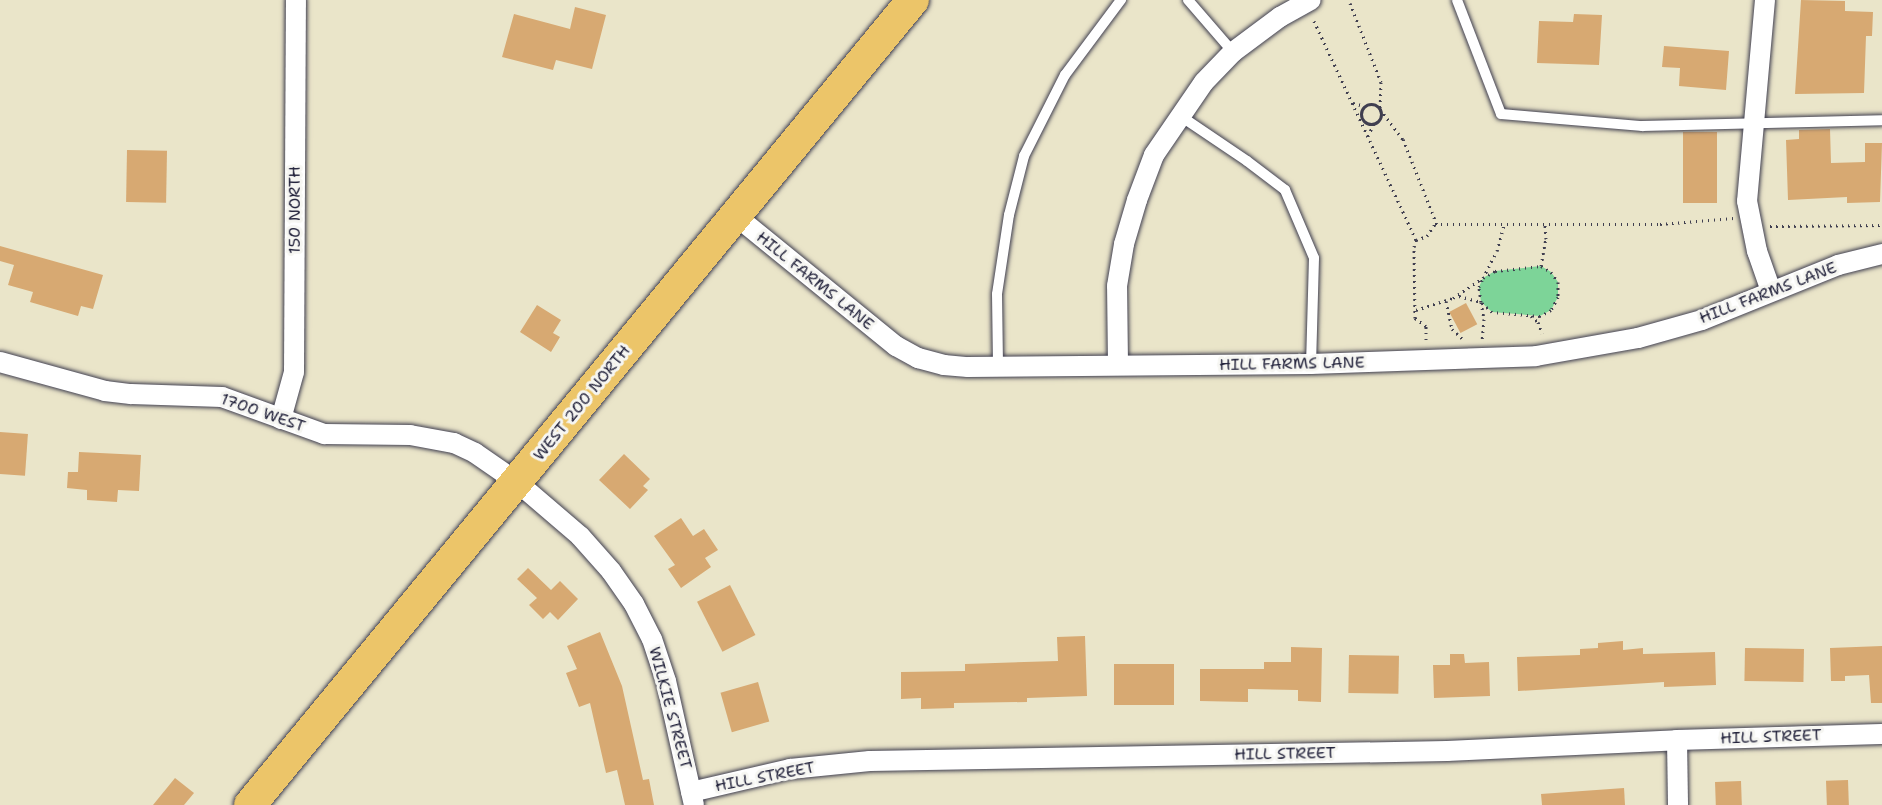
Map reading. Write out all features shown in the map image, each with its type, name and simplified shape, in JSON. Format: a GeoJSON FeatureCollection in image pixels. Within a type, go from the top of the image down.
{"type":"FeatureCollection","features":[{"type":"Feature","properties":{"kind":"main road","name":"WEST 200 NORTH"},"geometry":{"type":"LineString","coordinates":[[250,805],[913,0]]}},
{"type":"Feature","properties":{"kind":"street","name":"150 NORTH"},"geometry":{"type":"LineString","coordinates":[[281,419],[294,372],[296,0]]}},
{"type":"Feature","properties":{"kind":"street"},"geometry":{"type":"LineString","coordinates":[[1118,364],[1118,286],[1124,244],[1154,155],[1204,82],[1233,52],[1280,17],[1311,0]]}},
{"type":"Feature","properties":{"kind":"street"},"geometry":{"type":"LineString","coordinates":[[1765,0],[1756,122],[1747,201],[1757,251],[1771,291]]}},
{"type":"Feature","properties":{"kind":"street","name":"HILL FARMS LANE"},"geometry":{"type":"LineString","coordinates":[[736,216],[760,238],[896,346],[918,358],[944,365],[1311,364],[1479,360],[1536,356],[1590,348],[1702,320],[1838,265],[1882,254]]}},
{"type":"Feature","properties":{"kind":"street","name":"1700 WEST"},"geometry":{"type":"LineString","coordinates":[[0,362],[105,391],[222,397],[324,434],[410,435],[454,443],[475,453],[517,482]]}},
{"type":"Feature","properties":{"kind":"street","name":"WILKIE STREET"},"geometry":{"type":"LineString","coordinates":[[517,482],[580,536],[611,571],[634,604],[652,639],[666,681],[692,798]]}},
{"type":"Feature","properties":{"kind":"street","name":"HILL STREET"},"geometry":{"type":"LineString","coordinates":[[692,798],[790,769],[870,762],[1447,751],[1677,740],[1882,734]]}},
{"type":"Feature","properties":{"kind":"street"},"geometry":{"type":"LineString","coordinates":[[1677,740],[1678,805]]}},
{"type":"Feature","properties":{"kind":"lane"},"geometry":{"type":"LineString","coordinates":[[998,365],[997,294],[1009,215],[1024,156],[1065,75],[1121,0]]}},
{"type":"Feature","properties":{"kind":"lane"},"geometry":{"type":"LineString","coordinates":[[1188,0],[1233,52]]}},
{"type":"Feature","properties":{"kind":"lane"},"geometry":{"type":"LineString","coordinates":[[1457,0],[1501,114],[1642,126],[1882,120]]}},
{"type":"Feature","properties":{"kind":"lane"},"geometry":{"type":"LineString","coordinates":[[1179,116],[1248,161],[1285,190],[1314,258],[1311,364]]}},
{"type":"Feature","properties":{"kind":"path"},"geometry":{"type":"LineString","coordinates":[[1350,3],[1381,82],[1379,96],[1381,115],[1374,123],[1368,137]]}},
{"type":"Feature","properties":{"kind":"path"},"geometry":{"type":"LineString","coordinates":[[1314,21],[1416,240],[1415,318],[1425,326],[1426,340]]}},
{"type":"Feature","properties":{"kind":"path"},"geometry":{"type":"LineString","coordinates":[[1375,105],[1379,96]]}},
{"type":"Feature","properties":{"kind":"path"},"geometry":{"type":"LineString","coordinates":[[1352,103],[1365,106],[1375,105],[1403,140],[1437,225]]}},
{"type":"Feature","properties":{"kind":"path"},"geometry":{"type":"LineString","coordinates":[[1360,120],[1365,106]]}},
{"type":"Feature","properties":{"kind":"path"},"geometry":{"type":"LineString","coordinates":[[1360,120],[1374,123]]}},
{"type":"Feature","properties":{"kind":"path"},"geometry":{"type":"LineString","coordinates":[[1379,120],[1388,123]]}},
{"type":"Feature","properties":{"kind":"path"},"geometry":{"type":"LineString","coordinates":[[1416,240],[1427,236],[1437,225],[1660,224],[1735,218]]}},
{"type":"Feature","properties":{"kind":"path"},"geometry":{"type":"LineString","coordinates":[[1482,340],[1484,319],[1479,287],[1497,251],[1503,224]]}},
{"type":"Feature","properties":{"kind":"path"},"geometry":{"type":"LineString","coordinates":[[1541,266],[1546,238],[1545,224]]}},
{"type":"Feature","properties":{"kind":"path"},"geometry":{"type":"LineString","coordinates":[[1765,226],[1882,225]]}},
{"type":"Feature","properties":{"kind":"path"},"geometry":{"type":"LineString","coordinates":[[1415,311],[1457,296],[1495,272],[1541,266],[1551,272],[1558,282],[1558,297],[1551,310],[1540,316],[1492,312],[1481,302],[1457,296]]}},
{"type":"Feature","properties":{"kind":"path"},"geometry":{"type":"LineString","coordinates":[[1446,301],[1452,329],[1464,340]]}},
{"type":"Feature","properties":{"kind":"path"},"geometry":{"type":"LineString","coordinates":[[1484,319],[1492,312]]}},
{"type":"Feature","properties":{"kind":"path"},"geometry":{"type":"LineString","coordinates":[[1531,315],[1538,322],[1542,333]]}},
{"type":"Feature","properties":{"kind":"green space"},"geometry":{"type":"Polygon","coordinates":[[[1541,266],[1551,272],[1558,282],[1558,297],[1551,310],[1540,316],[1492,312],[1481,302],[1479,287],[1483,278],[1495,271],[1541,266]]]}},
{"type":"Feature","properties":{"kind":"building"},"geometry":{"type":"Polygon","coordinates":[[[1801,0],[1845,1],[1845,11],[1873,12],[1872,36],[1866,36],[1864,93],[1795,94],[1801,0]]]}},
{"type":"Feature","properties":{"kind":"building"},"geometry":{"type":"Polygon","coordinates":[[[575,7],[606,15],[592,69],[556,60],[553,70],[502,57],[514,14],[570,29],[575,7]]]}},
{"type":"Feature","properties":{"kind":"building"},"geometry":{"type":"Polygon","coordinates":[[[1574,14],[1602,15],[1599,65],[1537,63],[1539,21],[1573,22],[1574,14]]]}},
{"type":"Feature","properties":{"kind":"building"},"geometry":{"type":"Polygon","coordinates":[[[1664,46],[1729,51],[1726,90],[1679,86],[1680,68],[1662,67],[1664,46]]]}},
{"type":"Feature","properties":{"kind":"building"},"geometry":{"type":"Polygon","coordinates":[[[1830,129],[1831,163],[1865,162],[1865,143],[1882,143],[1880,202],[1847,203],[1847,197],[1788,200],[1786,140],[1799,139],[1799,130],[1830,129]]]}},
{"type":"Feature","properties":{"kind":"building"},"geometry":{"type":"Polygon","coordinates":[[[1683,132],[1717,132],[1717,203],[1683,203],[1683,132]]]}},
{"type":"Feature","properties":{"kind":"building"},"geometry":{"type":"Polygon","coordinates":[[[127,150],[167,151],[166,203],[126,202],[127,150]]]}},
{"type":"Feature","properties":{"kind":"building"},"geometry":{"type":"Polygon","coordinates":[[[0,246],[103,275],[93,309],[81,306],[78,316],[30,302],[33,292],[8,285],[14,265],[0,261],[0,246]]]}},
{"type":"Feature","properties":{"kind":"building"},"geometry":{"type":"Polygon","coordinates":[[[1466,303],[1477,324],[1460,333],[1449,312],[1466,303]]]}},
{"type":"Feature","properties":{"kind":"building"},"geometry":{"type":"Polygon","coordinates":[[[537,305],[561,320],[553,333],[560,337],[551,352],[520,332],[537,305]]]}},
{"type":"Feature","properties":{"kind":"building"},"geometry":{"type":"Polygon","coordinates":[[[0,432],[28,434],[25,476],[0,474],[0,432]]]}},
{"type":"Feature","properties":{"kind":"building"},"geometry":{"type":"Polygon","coordinates":[[[79,452],[141,455],[139,491],[118,490],[117,502],[87,500],[87,490],[67,488],[68,472],[78,472],[79,452]]]}},
{"type":"Feature","properties":{"kind":"building"},"geometry":{"type":"Polygon","coordinates":[[[624,454],[650,479],[643,486],[648,490],[630,509],[599,480],[624,454]]]}},
{"type":"Feature","properties":{"kind":"building"},"geometry":{"type":"Polygon","coordinates":[[[681,518],[693,536],[704,529],[718,550],[705,558],[711,567],[681,588],[668,569],[675,565],[654,536],[681,518]]]}},
{"type":"Feature","properties":{"kind":"building"},"geometry":{"type":"Polygon","coordinates":[[[528,568],[551,590],[560,581],[578,599],[558,620],[550,612],[543,619],[529,605],[537,598],[517,579],[528,568]]]}},
{"type":"Feature","properties":{"kind":"building"},"geometry":{"type":"Polygon","coordinates":[[[730,585],[755,635],[722,652],[697,602],[730,585]]]}},
{"type":"Feature","properties":{"kind":"building"},"geometry":{"type":"Polygon","coordinates":[[[600,632],[622,686],[643,780],[649,779],[654,805],[625,805],[617,770],[606,773],[590,703],[579,707],[566,673],[577,669],[567,646],[600,632]]]}},
{"type":"Feature","properties":{"kind":"building"},"geometry":{"type":"Polygon","coordinates":[[[1085,636],[1087,696],[1027,698],[1027,702],[954,703],[954,708],[921,709],[921,698],[901,699],[901,672],[965,671],[965,664],[1058,661],[1057,637],[1085,636]]]}},
{"type":"Feature","properties":{"kind":"building"},"geometry":{"type":"Polygon","coordinates":[[[1623,641],[1623,650],[1643,648],[1643,654],[1715,652],[1716,685],[1664,687],[1664,682],[1518,691],[1517,657],[1580,655],[1580,649],[1598,648],[1598,643],[1623,641]]]}},
{"type":"Feature","properties":{"kind":"building"},"geometry":{"type":"Polygon","coordinates":[[[1882,646],[1882,703],[1871,703],[1869,675],[1845,676],[1845,681],[1831,681],[1830,648],[1882,646]]]}},
{"type":"Feature","properties":{"kind":"building"},"geometry":{"type":"Polygon","coordinates":[[[1291,647],[1322,648],[1321,702],[1298,701],[1298,690],[1248,689],[1248,702],[1200,701],[1200,669],[1264,669],[1264,662],[1291,662],[1291,647]]]}},
{"type":"Feature","properties":{"kind":"building"},"geometry":{"type":"Polygon","coordinates":[[[1745,648],[1804,649],[1803,682],[1744,681],[1745,648]]]}},
{"type":"Feature","properties":{"kind":"building"},"geometry":{"type":"Polygon","coordinates":[[[1450,654],[1464,654],[1465,663],[1489,662],[1490,696],[1434,698],[1433,665],[1450,665],[1450,654]]]}},
{"type":"Feature","properties":{"kind":"building"},"geometry":{"type":"Polygon","coordinates":[[[1349,655],[1399,656],[1398,694],[1348,693],[1349,655]]]}},
{"type":"Feature","properties":{"kind":"building"},"geometry":{"type":"Polygon","coordinates":[[[1114,664],[1174,664],[1174,705],[1114,705],[1114,664]]]}},
{"type":"Feature","properties":{"kind":"building"},"geometry":{"type":"Polygon","coordinates":[[[758,682],[769,721],[732,732],[721,693],[758,682]]]}},
{"type":"Feature","properties":{"kind":"building"},"geometry":{"type":"Polygon","coordinates":[[[175,778],[194,793],[184,805],[153,805],[175,778]]]}},
{"type":"Feature","properties":{"kind":"building"},"geometry":{"type":"Polygon","coordinates":[[[1848,780],[1849,805],[1827,805],[1826,781],[1848,780]]]}},
{"type":"Feature","properties":{"kind":"building"},"geometry":{"type":"Polygon","coordinates":[[[1741,781],[1742,805],[1716,805],[1715,782],[1741,781]]]}},
{"type":"Feature","properties":{"kind":"building"},"geometry":{"type":"Polygon","coordinates":[[[1624,788],[1625,805],[1542,805],[1541,794],[1624,788]]]}}]}
